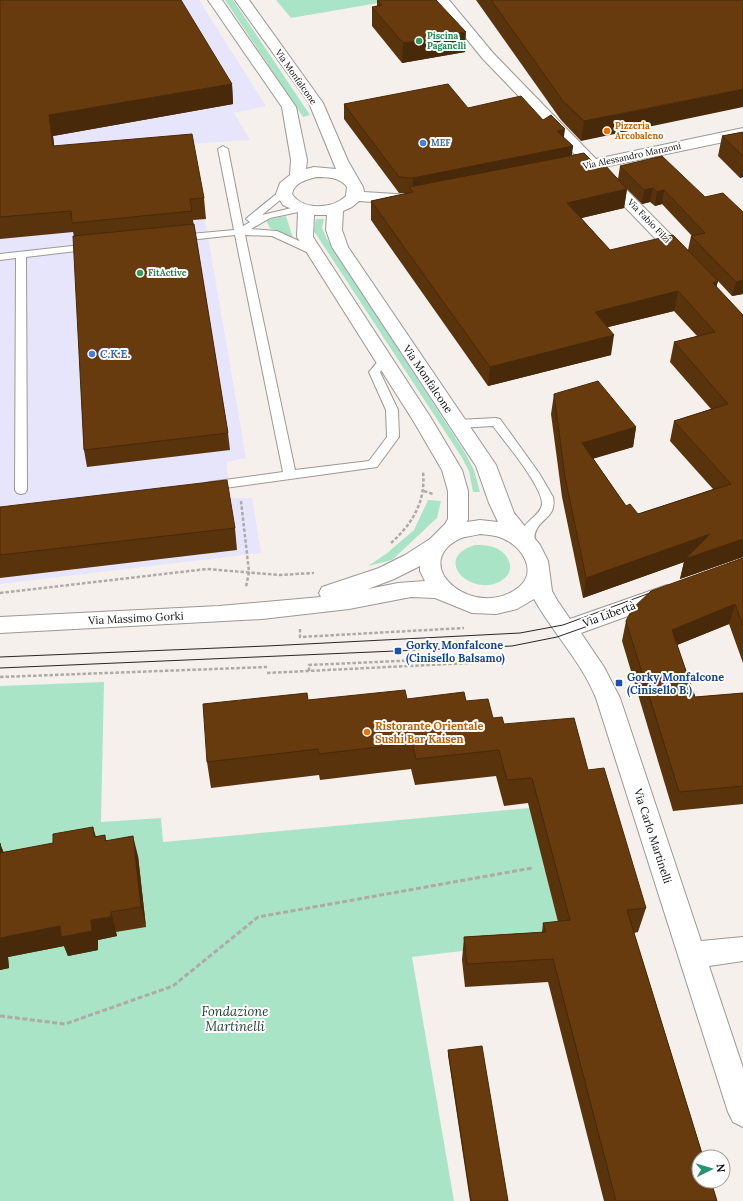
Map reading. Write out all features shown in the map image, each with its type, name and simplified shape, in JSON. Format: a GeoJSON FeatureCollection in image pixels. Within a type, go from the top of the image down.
{"type":"FeatureCollection","features":[{"type":"Feature","properties":{"kind":"street"},"geometry":{"type":"LineString","coordinates":[[215,0],[289,107],[299,160],[298,176]]}},
{"type":"Feature","properties":{"kind":"street","name":"Via Monfalcone"},"geometry":{"type":"LineString","coordinates":[[242,0],[316,103],[325,121],[342,166],[356,187],[355,196]]}},
{"type":"Feature","properties":{"kind":"street","name":"Via Fabio Filzi"},"geometry":{"type":"LineString","coordinates":[[442,0],[488,56],[693,267]]}},
{"type":"Feature","properties":{"kind":"street","name":"Via Alessandro Manzoni"},"geometry":{"type":"LineString","coordinates":[[569,169],[743,133]]}},
{"type":"Feature","properties":{"kind":"street"},"geometry":{"type":"LineString","coordinates":[[350,180],[326,172],[314,172],[298,176],[289,182],[284,188],[283,192],[286,199],[303,210],[318,212],[335,209],[346,205],[355,196],[413,200],[428,197]]}},
{"type":"Feature","properties":{"kind":"street","name":"Via Monfalcone"},"geometry":{"type":"LineString","coordinates":[[335,209],[334,230],[340,247],[486,464],[492,476],[498,502],[506,518],[529,546]]}},
{"type":"Feature","properties":{"kind":"street"},"geometry":{"type":"LineString","coordinates":[[303,210],[305,237],[443,454],[454,477],[458,496],[458,519],[454,528],[440,542],[430,556],[430,569],[436,584],[447,594],[458,600],[476,606],[490,606],[505,604],[521,597],[529,591],[536,581],[538,573],[537,560],[529,546],[511,533],[487,527],[462,529],[440,542]]}},
{"type":"Feature","properties":{"kind":"street","name":"Via Massimo Gorki"},"geometry":{"type":"LineString","coordinates":[[272,610],[340,590],[394,570],[420,558],[440,542]]}},
{"type":"Feature","properties":{"kind":"street","name":"Via Carlo Martinelli"},"geometry":{"type":"LineString","coordinates":[[538,573],[538,581],[544,598],[593,667],[608,698],[743,1112]]}},
{"type":"Feature","properties":{"kind":"street","name":"Via Libertà"},"geometry":{"type":"LineString","coordinates":[[566,629],[685,587]]}},
{"type":"Feature","properties":{"kind":"street","name":"Via Massimo Gorki"},"geometry":{"type":"LineString","coordinates":[[0,625],[239,614],[349,601],[412,590],[429,589],[447,594]]}},
{"type":"Feature","properties":{"kind":"street"},"geometry":{"type":"LineString","coordinates":[[692,955],[743,949]]}},
{"type":"Feature","properties":{"kind":"lane"},"geometry":{"type":"LineString","coordinates":[[223,149],[290,475]]}},
{"type":"Feature","properties":{"kind":"lane"},"geometry":{"type":"LineString","coordinates":[[239,232],[258,212],[283,192]]}},
{"type":"Feature","properties":{"kind":"lane"},"geometry":{"type":"LineString","coordinates":[[239,232],[267,216],[303,210]]}},
{"type":"Feature","properties":{"kind":"lane"},"geometry":{"type":"LineString","coordinates":[[168,239],[239,232],[274,233],[315,252]]}},
{"type":"Feature","properties":{"kind":"lane"},"geometry":{"type":"LineString","coordinates":[[0,257],[98,246]]}},
{"type":"Feature","properties":{"kind":"lane"},"geometry":{"type":"LineString","coordinates":[[21,255],[21,490]]}},
{"type":"Feature","properties":{"kind":"lane"},"geometry":{"type":"LineString","coordinates":[[197,488],[373,464],[393,437],[392,410],[374,372],[384,360]]}},
{"type":"Feature","properties":{"kind":"lane"},"geometry":{"type":"LineString","coordinates":[[458,424],[496,422],[543,489],[548,504],[547,509],[528,531],[526,537],[529,546]]}},
{"type":"Feature","properties":{"kind":"path"},"geometry":{"type":"LineString","coordinates":[[388,546],[405,529],[421,504],[425,478],[423,471]]}},
{"type":"Feature","properties":{"kind":"path"},"geometry":{"type":"LineString","coordinates":[[238,482],[249,572],[245,594]]}},
{"type":"Feature","properties":{"kind":"path"},"geometry":{"type":"LineString","coordinates":[[0,593],[200,569],[221,569],[279,574],[319,573]]}},
{"type":"Feature","properties":{"kind":"path"},"geometry":{"type":"LineString","coordinates":[[300,628],[300,638],[467,628]]}},
{"type":"Feature","properties":{"kind":"path"},"geometry":{"type":"LineString","coordinates":[[309,671],[309,665],[488,657]]}},
{"type":"Feature","properties":{"kind":"path"},"geometry":{"type":"LineString","coordinates":[[267,673],[489,662]]}},
{"type":"Feature","properties":{"kind":"path"},"geometry":{"type":"LineString","coordinates":[[0,677],[267,667]]}},
{"type":"Feature","properties":{"kind":"path"},"geometry":{"type":"LineString","coordinates":[[0,1016],[65,1024],[173,986],[258,917],[532,868]]}},
{"type":"Feature","properties":{"kind":"shaded area"},"geometry":{"type":"Polygon","coordinates":[[[0,0],[199,0],[266,106],[234,113],[250,140],[192,144],[246,458],[227,462],[230,498],[252,498],[261,553],[0,584],[0,0]]]}},
{"type":"Feature","properties":{"kind":"green space"},"geometry":{"type":"Polygon","coordinates":[[[225,0],[233,0],[310,115],[303,117],[225,0]]]}},
{"type":"Feature","properties":{"kind":"green space"},"geometry":{"type":"Polygon","coordinates":[[[276,0],[382,0],[384,2],[291,18],[276,0]]]}},
{"type":"Feature","properties":{"kind":"green space"},"geometry":{"type":"Polygon","coordinates":[[[286,216],[293,238],[270,228],[266,220],[286,216]]]}},
{"type":"Feature","properties":{"kind":"green space"},"geometry":{"type":"Polygon","coordinates":[[[316,219],[324,219],[322,228],[327,239],[464,451],[474,470],[480,492],[473,492],[469,471],[461,456],[314,231],[316,219]]]}},
{"type":"Feature","properties":{"kind":"green space"},"geometry":{"type":"Polygon","coordinates":[[[428,500],[441,501],[437,518],[392,560],[368,566],[386,554],[414,530],[428,500]]]}},
{"type":"Feature","properties":{"kind":"green space"},"geometry":{"type":"Polygon","coordinates":[[[475,545],[491,546],[499,549],[507,557],[510,567],[506,577],[501,581],[489,585],[468,581],[460,574],[456,567],[456,558],[462,551],[475,545]]]}},
{"type":"Feature","properties":{"kind":"green space","name":"Fondazione Martinelli"},"geometry":{"type":"Polygon","coordinates":[[[104,682],[101,822],[161,818],[163,842],[530,808],[562,939],[412,957],[454,1201],[0,1201],[0,686],[104,682]]]}},
{"type":"Feature","properties":{"kind":"building"},"geometry":{"type":"Polygon","coordinates":[[[0,0],[181,0],[232,84],[49,115],[53,146],[192,134],[204,198],[190,199],[192,211],[72,223],[71,211],[0,217],[0,0]]]}},
{"type":"Feature","properties":{"kind":"building"},"geometry":{"type":"Polygon","coordinates":[[[377,0],[436,0],[466,32],[403,43],[372,7],[382,5],[377,0]]]}},
{"type":"Feature","properties":{"kind":"building"},"geometry":{"type":"Polygon","coordinates":[[[491,0],[743,0],[743,89],[584,121],[563,101],[491,0]]]}},
{"type":"Feature","properties":{"kind":"building"},"geometry":{"type":"Polygon","coordinates":[[[448,84],[468,108],[521,96],[543,120],[551,115],[565,129],[557,131],[573,146],[413,178],[399,177],[344,104],[448,84]]]}},
{"type":"Feature","properties":{"kind":"building"},"geometry":{"type":"Polygon","coordinates":[[[743,132],[743,156],[722,136],[743,132]]]}},
{"type":"Feature","properties":{"kind":"building"},"geometry":{"type":"Polygon","coordinates":[[[584,153],[597,166],[604,164],[627,189],[567,203],[610,250],[673,235],[718,281],[713,283],[743,315],[743,539],[685,559],[710,534],[586,578],[565,477],[554,394],[598,381],[636,427],[582,443],[626,506],[630,504],[638,514],[731,484],[674,421],[728,404],[674,342],[715,332],[678,291],[595,312],[614,335],[490,367],[371,201],[413,192],[409,187],[584,153]]]}},
{"type":"Feature","properties":{"kind":"building"},"geometry":{"type":"Polygon","coordinates":[[[662,156],[705,197],[723,193],[743,212],[743,280],[736,282],[691,236],[705,233],[664,190],[657,192],[653,188],[644,190],[620,166],[662,156]]]}},
{"type":"Feature","properties":{"kind":"building"},"geometry":{"type":"Polygon","coordinates":[[[194,224],[228,433],[84,450],[73,236],[194,224]]]}},
{"type":"Feature","properties":{"kind":"building"},"geometry":{"type":"Polygon","coordinates":[[[227,480],[235,528],[0,555],[0,507],[227,480]]]}},
{"type":"Feature","properties":{"kind":"building"},"geometry":{"type":"Polygon","coordinates":[[[743,558],[743,626],[735,604],[672,630],[695,697],[743,693],[743,786],[679,792],[626,621],[632,609],[651,591],[743,558]]]}},
{"type":"Feature","properties":{"kind":"building"},"geometry":{"type":"Polygon","coordinates":[[[405,690],[407,699],[464,692],[466,701],[488,699],[493,718],[502,717],[504,724],[574,718],[588,770],[604,768],[646,908],[627,910],[701,1149],[691,1149],[691,1189],[713,1189],[717,1201],[616,1201],[553,959],[467,964],[464,937],[546,932],[543,923],[570,920],[532,778],[507,780],[499,750],[416,759],[412,743],[319,754],[318,749],[207,762],[203,704],[307,693],[308,700],[405,690]]]}},
{"type":"Feature","properties":{"kind":"building"},"geometry":{"type":"Polygon","coordinates":[[[93,827],[94,837],[105,835],[105,841],[133,836],[141,907],[111,912],[111,917],[91,920],[92,931],[61,937],[60,926],[0,938],[0,853],[53,843],[53,834],[93,827]]]}},
{"type":"Feature","properties":{"kind":"building"},"geometry":{"type":"Polygon","coordinates":[[[482,1046],[508,1201],[471,1201],[448,1050],[482,1046]]]}},
{"type":"Feature","properties":{"kind":"tram line"},"geometry":{"type":"LineString","coordinates":[[0,657],[267,646],[520,633],[563,625],[658,590]]}},
{"type":"Feature","properties":{"kind":"tram line"},"geometry":{"type":"LineString","coordinates":[[0,668],[512,646],[557,637],[642,607]]}},
{"type":"Feature","properties":{"kind":"place","name":"Piscina Paganelli"},"geometry":{"type":"Point","coordinates":[419,41]}},
{"type":"Feature","properties":{"kind":"place","name":"Pizzeria Arcobaleno"},"geometry":{"type":"Point","coordinates":[607,131]}},
{"type":"Feature","properties":{"kind":"place","name":"MEF"},"geometry":{"type":"Point","coordinates":[423,143]}},
{"type":"Feature","properties":{"kind":"place","name":"FitActive"},"geometry":{"type":"Point","coordinates":[140,273]}},
{"type":"Feature","properties":{"kind":"place","name":"C.K.E."},"geometry":{"type":"Point","coordinates":[92,354]}},
{"type":"Feature","properties":{"kind":"place","name":"Gorky Monfalcone (Cinisello Balsamo)"},"geometry":{"type":"Point","coordinates":[398,651]}},
{"type":"Feature","properties":{"kind":"place","name":"Gorky Monfalcone (Cinisello B.)"},"geometry":{"type":"Point","coordinates":[619,683]}},
{"type":"Feature","properties":{"kind":"place","name":"Ristorante Orientale Sushi Bar Kaisen"},"geometry":{"type":"Point","coordinates":[367,732]}}]}
